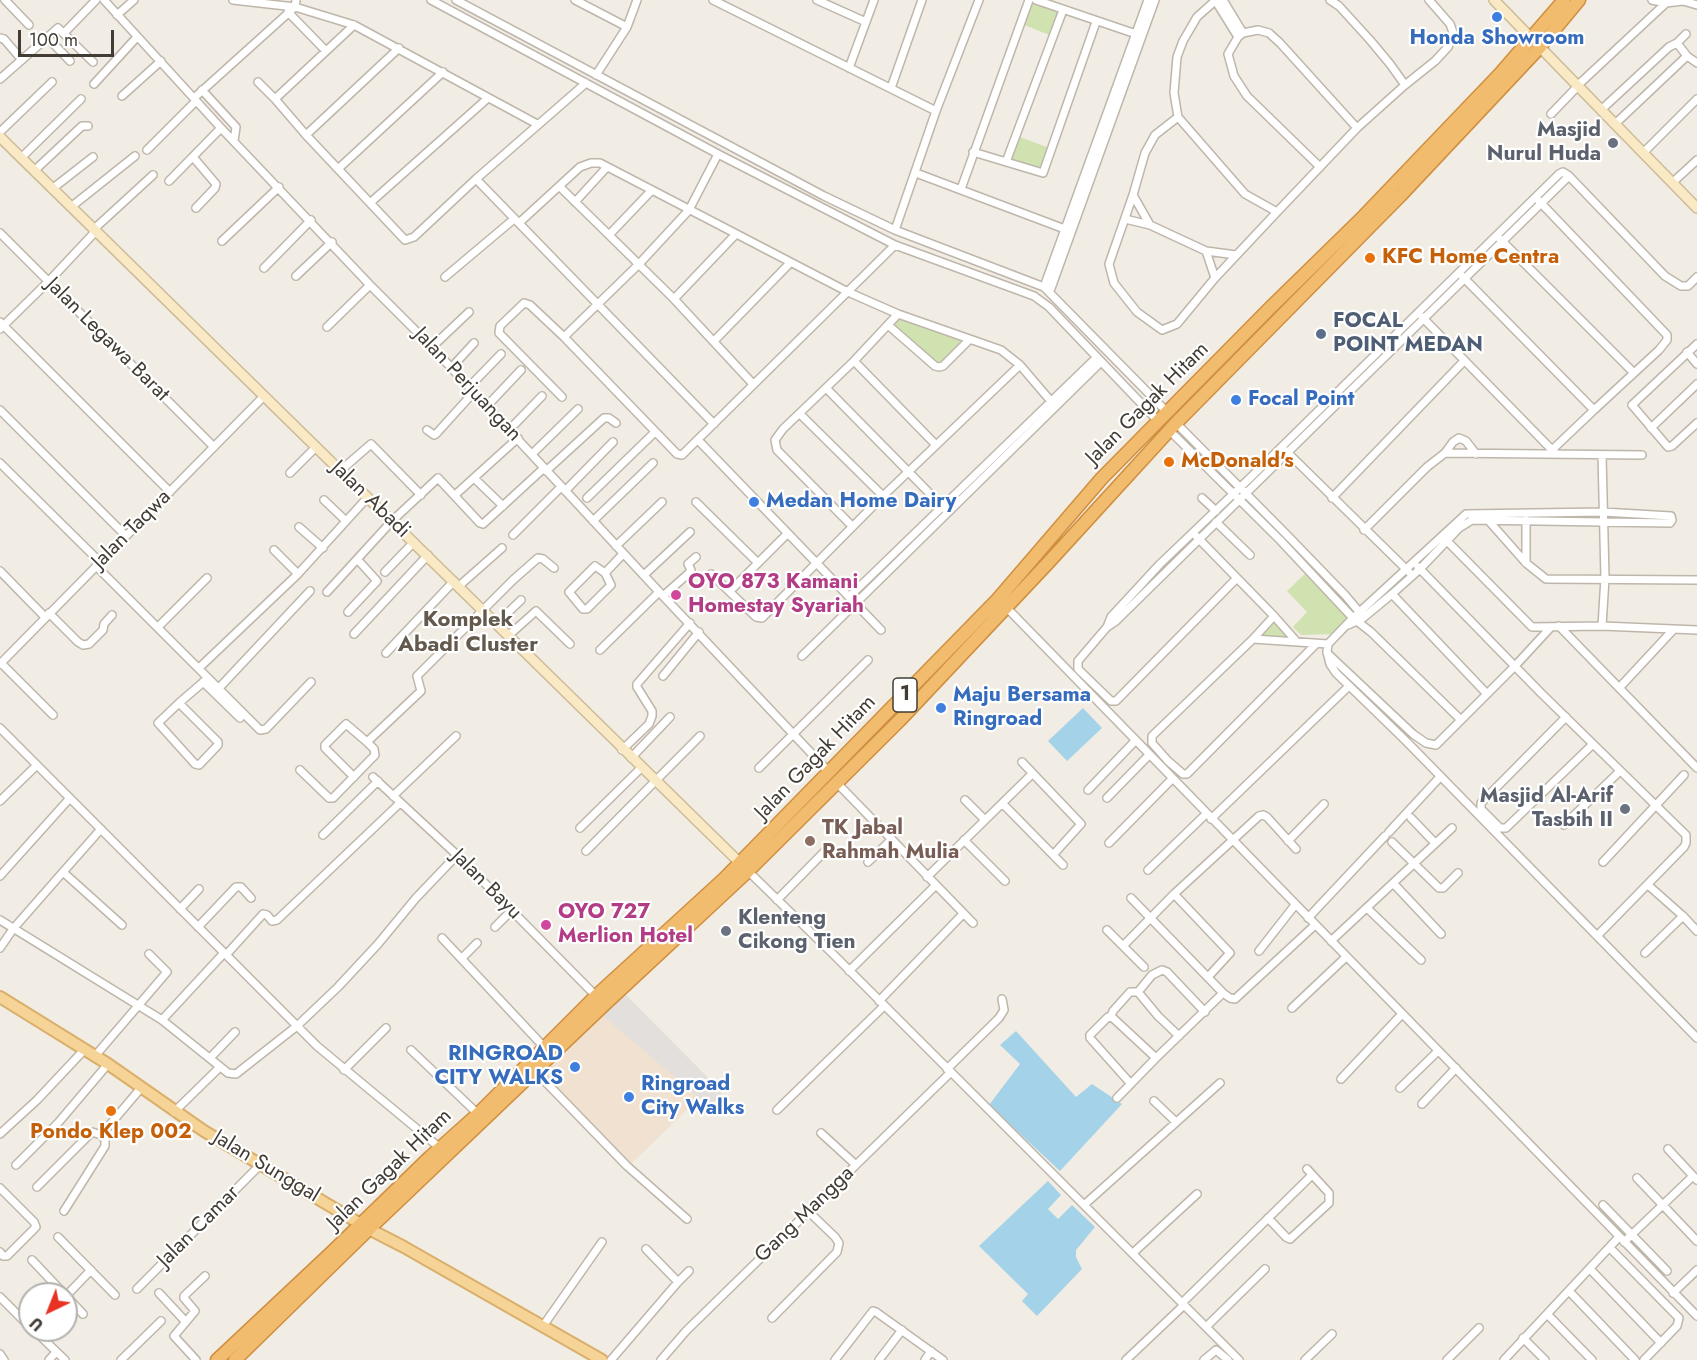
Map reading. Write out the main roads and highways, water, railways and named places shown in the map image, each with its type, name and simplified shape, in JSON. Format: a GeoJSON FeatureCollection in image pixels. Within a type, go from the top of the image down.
{"type":"FeatureCollection","features":[{"type":"Feature","properties":{"kind":"highway","name":"Jalan Gagak Hitam"},"geometry":{"type":"LineString","coordinates":[[1535,43],[1564,0]]}},
{"type":"Feature","properties":{"kind":"highway","name":"Jalan Gagak Hitam"},"geometry":{"type":"LineString","coordinates":[[833,777],[907,712],[1173,426],[1535,43],[1579,0]]}},
{"type":"Feature","properties":{"kind":"highway","name":"Jalan Gagak Hitam"},"geometry":{"type":"LineString","coordinates":[[217,1360],[332,1252],[364,1226],[535,1071],[663,942],[744,867],[833,777],[998,599],[1102,478],[1163,416],[1371,217]]}},
{"type":"Feature","properties":{"kind":"highway","name":"Jalan Gagak Hitam"},"geometry":{"type":"LineString","coordinates":[[235,1360],[440,1148],[478,1114],[596,996],[663,942]]}},
{"type":"Feature","properties":{"kind":"main road","name":"Jalan Sunggal"},"geometry":{"type":"LineString","coordinates":[[0,997],[108,1064],[174,1112],[364,1226],[602,1360]]}},
{"type":"Feature","properties":{"kind":"water"},"geometry":{"type":"Polygon","coordinates":[[[1083,708],[1102,728],[1067,761],[1048,741],[1083,708]]]}},
{"type":"Feature","properties":{"kind":"water"},"geometry":{"type":"Polygon","coordinates":[[[1016,1031],[1076,1097],[1092,1084],[1122,1104],[1060,1171],[989,1105],[1020,1064],[1000,1045],[1016,1031]]]}},
{"type":"Feature","properties":{"kind":"water"},"geometry":{"type":"Polygon","coordinates":[[[1048,1181],[1061,1195],[1048,1209],[1058,1219],[1072,1205],[1095,1227],[1076,1250],[1076,1257],[1082,1269],[1037,1316],[1022,1301],[1028,1294],[979,1246],[1048,1181]]]}},
{"type":"Feature","properties":{"kind":"place","name":"Honda Showroom"},"geometry":{"type":"Point","coordinates":[1497,17]}},
{"type":"Feature","properties":{"kind":"place","name":"Masjid Nurul Huda"},"geometry":{"type":"Point","coordinates":[1613,143]}},
{"type":"Feature","properties":{"kind":"place","name":"KFC Home Centra"},"geometry":{"type":"Point","coordinates":[1370,258]}},
{"type":"Feature","properties":{"kind":"place","name":"FOCAL POINT MEDAN"},"geometry":{"type":"Point","coordinates":[1321,334]}},
{"type":"Feature","properties":{"kind":"place","name":"Focal Point"},"geometry":{"type":"Point","coordinates":[1236,400]}},
{"type":"Feature","properties":{"kind":"place","name":"McDonald's"},"geometry":{"type":"Point","coordinates":[1169,462]}},
{"type":"Feature","properties":{"kind":"place","name":"Medan Home Dairy"},"geometry":{"type":"Point","coordinates":[754,502]}},
{"type":"Feature","properties":{"kind":"place","name":"OYO 873 Kamani Homestay Syariah"},"geometry":{"type":"Point","coordinates":[676,595]}},
{"type":"Feature","properties":{"kind":"place","name":"Maju Bersama Ringroad"},"geometry":{"type":"Point","coordinates":[941,708]}},
{"type":"Feature","properties":{"kind":"place","name":"Masjid Al-Arif Tasbih II"},"geometry":{"type":"Point","coordinates":[1625,809]}},
{"type":"Feature","properties":{"kind":"place","name":"TK Jabal Rahmah Mulia"},"geometry":{"type":"Point","coordinates":[810,841]}},
{"type":"Feature","properties":{"kind":"place","name":"OYO 727 Merlion Hotel"},"geometry":{"type":"Point","coordinates":[546,925]}},
{"type":"Feature","properties":{"kind":"place","name":"Klenteng Cikong Tien"},"geometry":{"type":"Point","coordinates":[726,931]}},
{"type":"Feature","properties":{"kind":"place","name":"RINGROAD CITY WALKS"},"geometry":{"type":"Point","coordinates":[575,1067]}},
{"type":"Feature","properties":{"kind":"place","name":"Ringroad City Walks"},"geometry":{"type":"Point","coordinates":[629,1097]}},
{"type":"Feature","properties":{"kind":"place","name":"Pondo Klep 002"},"geometry":{"type":"Point","coordinates":[111,1111]}},
{"type":"Feature","properties":{"kind":"district","name":"Komplek Abadi Cluster"},"geometry":{"type":"Point","coordinates":[468,634]}}]}
